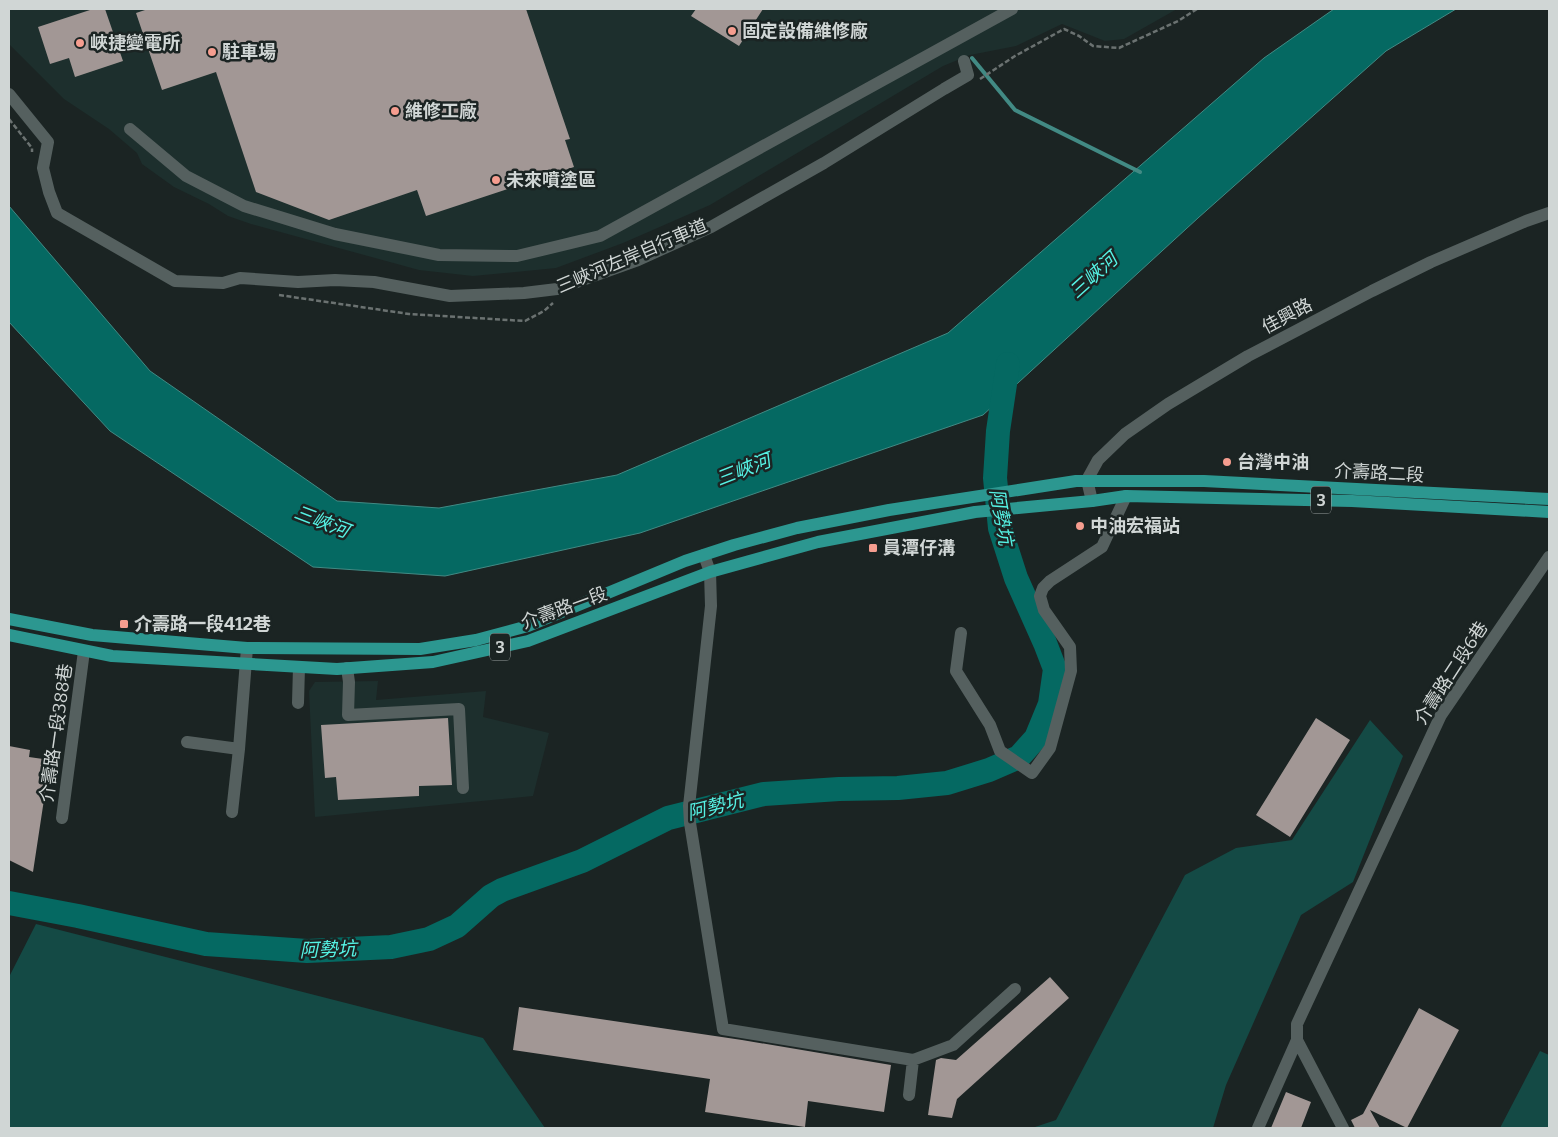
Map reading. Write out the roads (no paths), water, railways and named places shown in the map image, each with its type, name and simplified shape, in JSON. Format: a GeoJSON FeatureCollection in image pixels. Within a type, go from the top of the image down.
{"type":"FeatureCollection","features":[{"type":"Feature","properties":{"kind":"main road","name":"介壽路一段"},"geometry":{"type":"LineString","coordinates":[[9,619],[92,635],[248,648],[420,649],[476,640],[528,626],[685,561],[797,528],[889,510],[1038,486],[1088,480]]}},
{"type":"Feature","properties":{"kind":"main road","name":"介壽路二段"},"geometry":{"type":"LineString","coordinates":[[1088,480],[1204,481],[1549,499]]}},
{"type":"Feature","properties":{"kind":"main road","name":"介壽路二段"},"geometry":{"type":"LineString","coordinates":[[1092,501],[1126,496],[1352,500],[1549,512]]}},
{"type":"Feature","properties":{"kind":"main road","name":"介壽路一段"},"geometry":{"type":"LineString","coordinates":[[9,635],[112,656],[347,668],[433,662],[528,641],[710,572],[818,542],[975,512],[1092,501]]}},
{"type":"Feature","properties":{"kind":"street"},"geometry":{"type":"LineString","coordinates":[[130,129],[186,176],[244,206],[335,234],[438,254],[517,256],[600,236],[1012,9]]}},
{"type":"Feature","properties":{"kind":"street"},"geometry":{"type":"LineString","coordinates":[[9,94],[48,142],[43,168],[48,192],[57,213],[175,281],[223,283],[240,278],[298,282],[335,280],[374,282],[450,296],[479,295],[557,289],[638,260],[711,227],[824,163],[968,75],[964,61]]}},
{"type":"Feature","properties":{"kind":"street","name":"佳興路"},"geometry":{"type":"LineString","coordinates":[[1088,480],[1098,460],[1125,434],[1168,404],[1248,356],[1431,262],[1549,213]]}},
{"type":"Feature","properties":{"kind":"street"},"geometry":{"type":"LineString","coordinates":[[1088,480],[1092,501]]}},
{"type":"Feature","properties":{"kind":"street"},"geometry":{"type":"LineString","coordinates":[[961,633],[956,671],[990,725],[1000,751],[1032,773],[1050,748],[1071,671],[1070,647],[1044,610],[1040,596],[1043,588],[1050,581],[1102,547],[1126,496]]}},
{"type":"Feature","properties":{"kind":"street"},"geometry":{"type":"LineString","coordinates":[[704,555],[710,572],[712,606],[689,806],[690,823],[723,1029],[914,1060],[953,1045],[1015,989]]}},
{"type":"Feature","properties":{"kind":"street","name":"介壽路二段6巷"},"geometry":{"type":"LineString","coordinates":[[1258,1128],[1297,1040],[1298,1024],[1441,715],[1549,557]]}},
{"type":"Feature","properties":{"kind":"street"},"geometry":{"type":"LineString","coordinates":[[232,812],[248,648]]}},
{"type":"Feature","properties":{"kind":"street","name":"介壽路一段388巷"},"geometry":{"type":"LineString","coordinates":[[62,818],[84,651]]}},
{"type":"Feature","properties":{"kind":"street"},"geometry":{"type":"LineString","coordinates":[[298,703],[299,667]]}},
{"type":"Feature","properties":{"kind":"street"},"geometry":{"type":"LineString","coordinates":[[347,668],[349,682],[348,714],[459,709],[463,788]]}},
{"type":"Feature","properties":{"kind":"street"},"geometry":{"type":"LineString","coordinates":[[187,742],[239,749]]}},
{"type":"Feature","properties":{"kind":"street"},"geometry":{"type":"LineString","coordinates":[[1297,1040],[1343,1128]]}},
{"type":"Feature","properties":{"kind":"street"},"geometry":{"type":"LineString","coordinates":[[909,1095],[914,1060]]}},
{"type":"Feature","properties":{"kind":"water","name":"三峽河"},"geometry":{"type":"Polygon","coordinates":[[[1334,9],[1456,9],[1386,51],[1198,218],[983,415],[640,533],[445,576],[313,567],[110,431],[9,322],[9,206],[150,371],[337,501],[439,508],[617,475],[948,333],[1264,58],[1334,9]]]}},
{"type":"Feature","properties":{"kind":"waterway"},"geometry":{"type":"LineString","coordinates":[[972,58],[1015,110],[1140,172]]}},
{"type":"Feature","properties":{"kind":"waterway","name":"阿勢坑"},"geometry":{"type":"LineString","coordinates":[[9,903],[206,944],[307,951],[391,947],[429,939],[457,926],[491,896],[502,890],[582,861],[668,818],[764,794],[839,789],[898,788],[947,783],[989,770],[1019,757],[1036,738],[1050,704],[1055,669],[1016,578],[1000,528],[995,478],[998,431],[1008,364]]}},
{"type":"Feature","properties":{"kind":"place","name":"固定設備維修廠"},"geometry":{"type":"Point","coordinates":[732,31]}},
{"type":"Feature","properties":{"kind":"place","name":"峽捷變電所"},"geometry":{"type":"Point","coordinates":[80,43]}},
{"type":"Feature","properties":{"kind":"place","name":"駐車場"},"geometry":{"type":"Point","coordinates":[212,52]}},
{"type":"Feature","properties":{"kind":"place","name":"維修工廠"},"geometry":{"type":"Point","coordinates":[395,111]}},
{"type":"Feature","properties":{"kind":"place","name":"未來噴塗區"},"geometry":{"type":"Point","coordinates":[496,180]}},
{"type":"Feature","properties":{"kind":"place","name":"台灣中油"},"geometry":{"type":"Point","coordinates":[1227,462]}},
{"type":"Feature","properties":{"kind":"place","name":"中油宏福站"},"geometry":{"type":"Point","coordinates":[1080,526]}},
{"type":"Feature","properties":{"kind":"place","name":"員潭仔溝"},"geometry":{"type":"Point","coordinates":[873,548]}},
{"type":"Feature","properties":{"kind":"place","name":"介壽路一段412巷"},"geometry":{"type":"Point","coordinates":[124,624]}}]}
